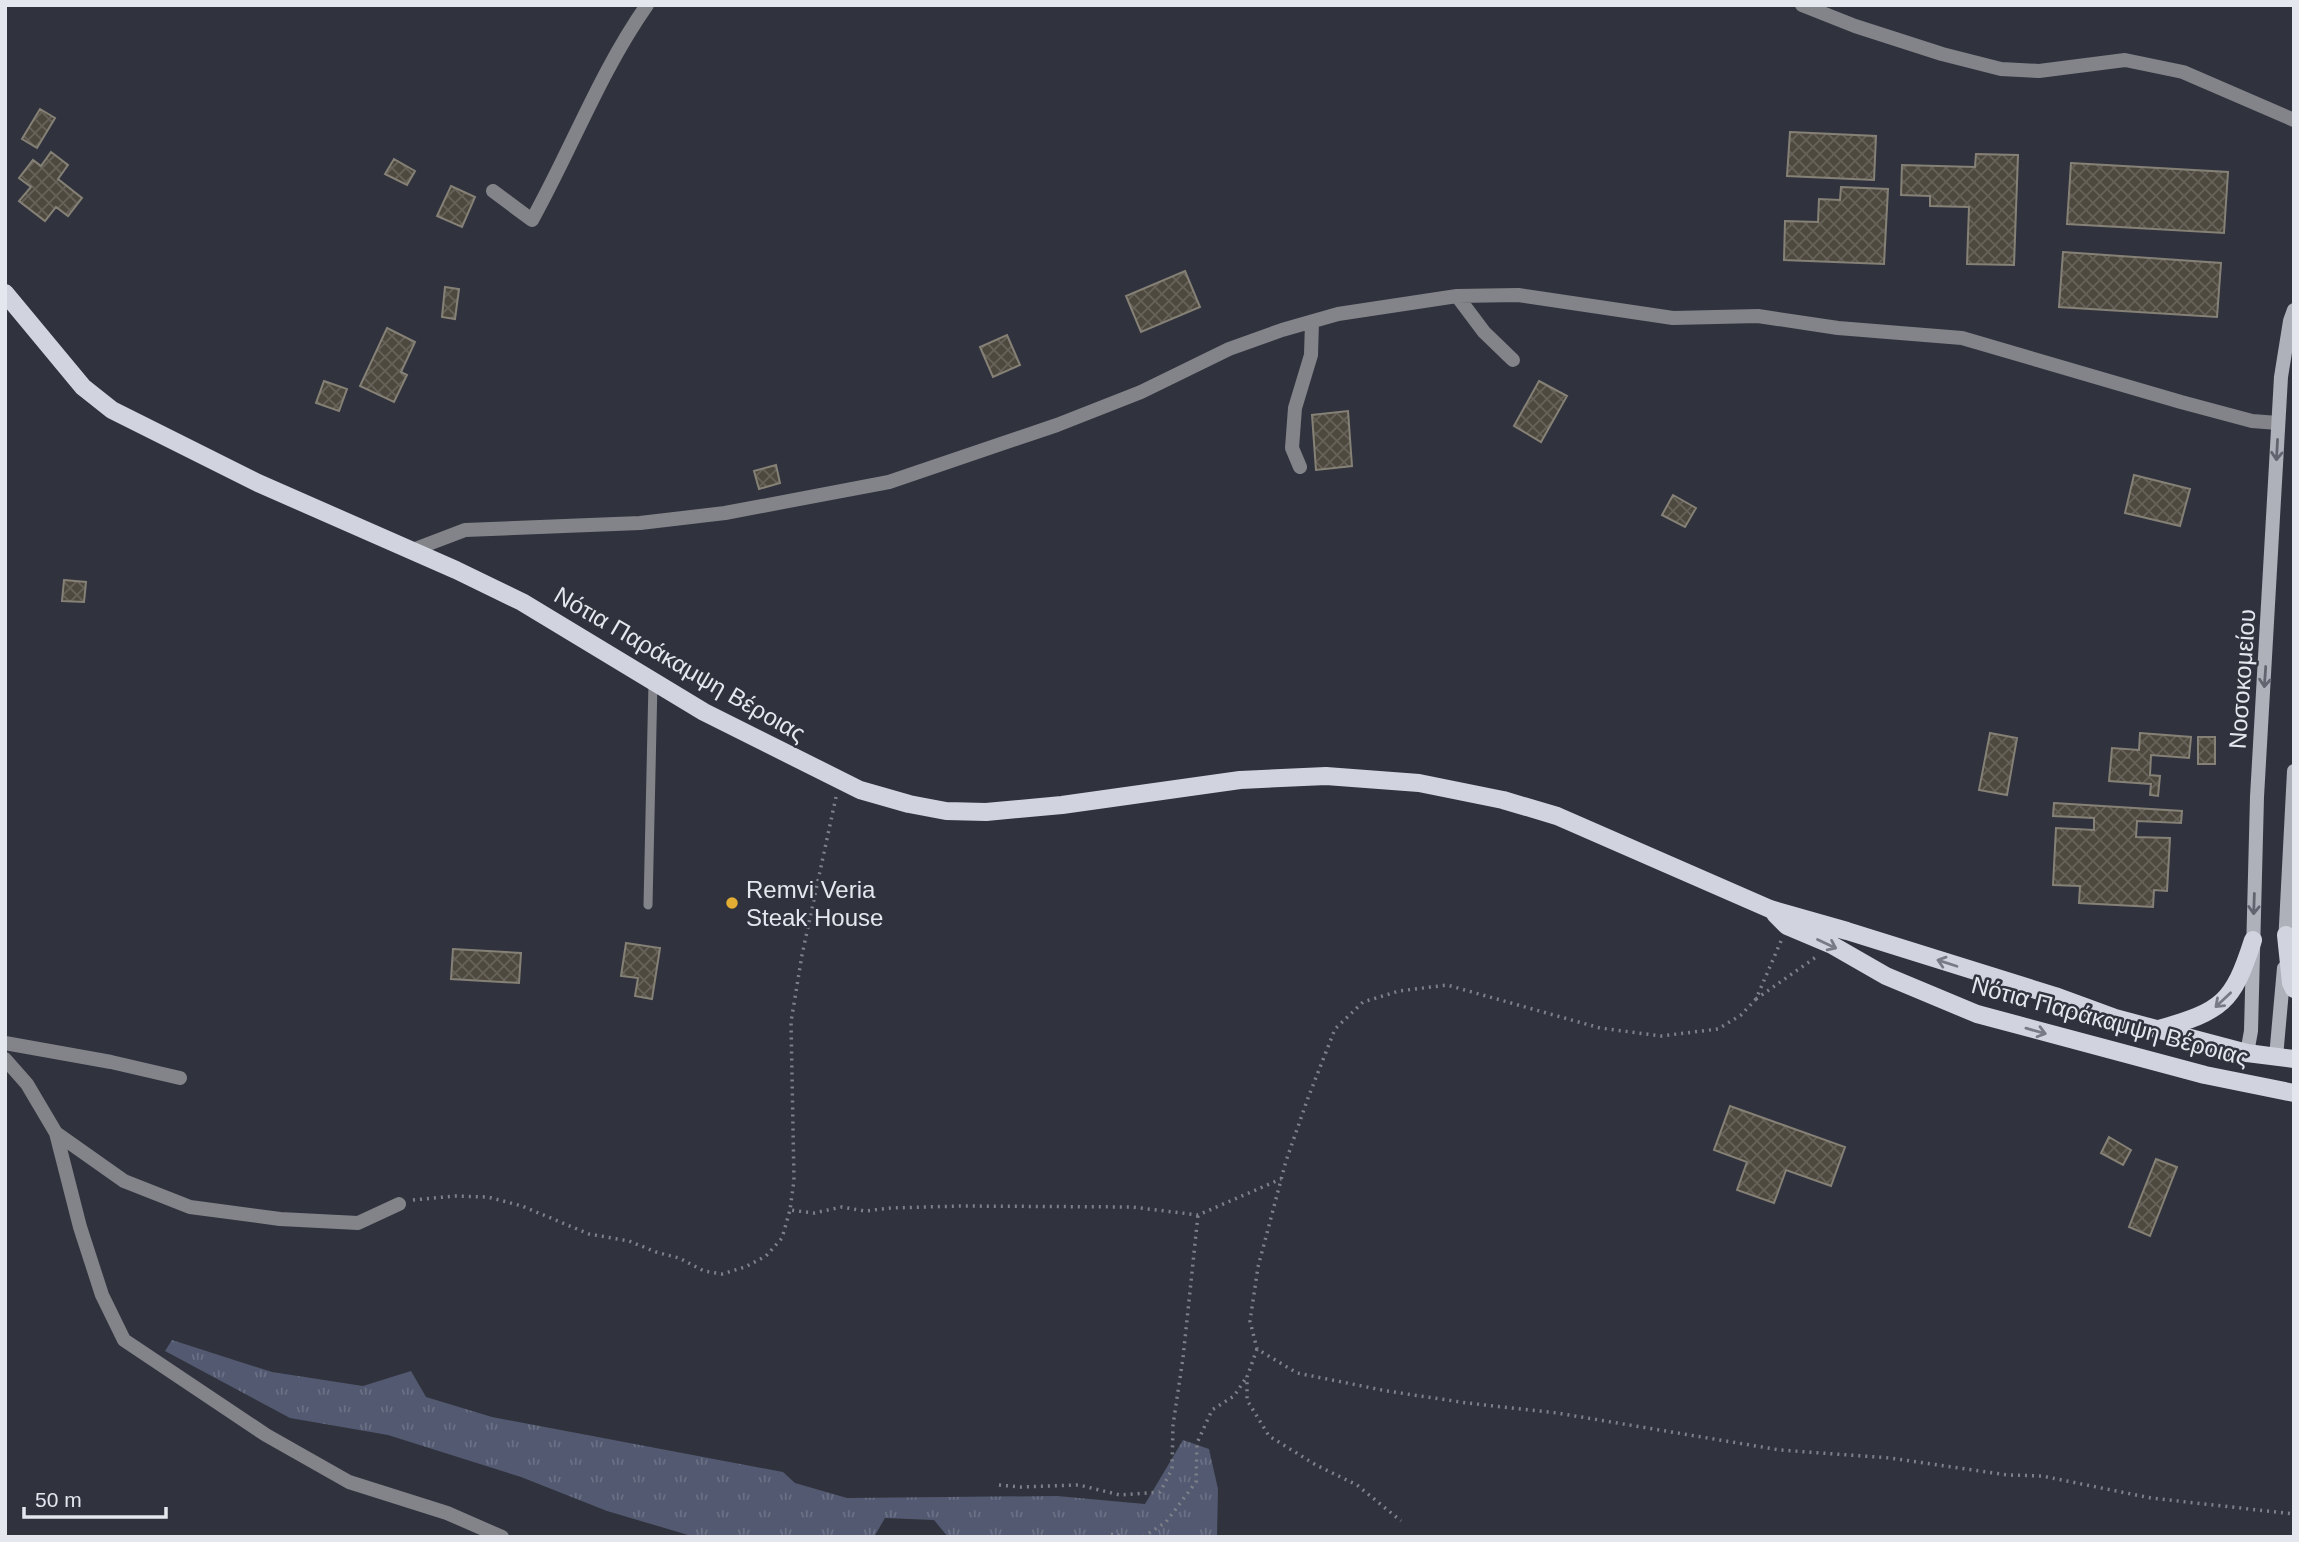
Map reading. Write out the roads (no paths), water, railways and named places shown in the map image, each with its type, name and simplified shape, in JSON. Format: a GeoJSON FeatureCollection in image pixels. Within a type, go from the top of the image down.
{"type":"FeatureCollection","features":[{"type":"Feature","properties":{"kind":"main road","name":"Νότια Παράκαμψη Βέροιας"},"geometry":{"type":"LineString","coordinates":[[5,293],[83,387],[112,411],[258,483],[522,602],[704,712],[860,790],[946,811],[986,812],[1062,805],[1240,780],[1326,776],[1419,783],[1503,800],[1557,816],[1770,909],[2055,996],[2115,1018],[2247,1052],[2285,1058]]}},
{"type":"Feature","properties":{"kind":"main road","name":"Νότια Παράκαμψη Βέροιας"},"geometry":{"type":"LineString","coordinates":[[1770,909],[1787,926],[1832,945],[1886,976],[1977,1014],[2205,1075],[2294,1093]]}},
{"type":"Feature","properties":{"kind":"main road"},"geometry":{"type":"LineString","coordinates":[[2286,935],[2294,989]]}},
{"type":"Feature","properties":{"kind":"main road"},"geometry":{"type":"LineString","coordinates":[[2159,1029],[2209,1012],[2228,998],[2243,973],[2253,940]]}},
{"type":"Feature","properties":{"kind":"main road"},"geometry":{"type":"LineString","coordinates":[[2247,1052],[2250,1085]]}},
{"type":"Feature","properties":{"kind":"main road"},"geometry":{"type":"LineString","coordinates":[[2250,1085],[2285,1058]]}},
{"type":"Feature","properties":{"kind":"street"},"geometry":{"type":"LineString","coordinates":[[493,191],[532,220],[559,173],[623,39],[647,5]]}},
{"type":"Feature","properties":{"kind":"street"},"geometry":{"type":"LineString","coordinates":[[1802,5],[1941,54],[2001,69],[2039,71],[2125,60],[2183,72],[2294,120]]}},
{"type":"Feature","properties":{"kind":"street"},"geometry":{"type":"LineString","coordinates":[[410,551],[465,530],[652,522],[725,513],[889,481],[1057,425],[1141,392],[1229,349],[1338,314],[1457,296],[1518,295],[1673,318],[1758,316],[1838,328],[1962,338],[2181,402],[2252,421],[2278,423]]}},
{"type":"Feature","properties":{"kind":"street"},"geometry":{"type":"LineString","coordinates":[[1457,296],[1484,332],[1513,360]]}},
{"type":"Feature","properties":{"kind":"street","name":"Νοσοκομείου"},"geometry":{"type":"LineString","coordinates":[[2247,1052],[2250,1031],[2257,797],[2278,423],[2281,377],[2294,310]]}},
{"type":"Feature","properties":{"kind":"street"},"geometry":{"type":"LineString","coordinates":[[1300,467],[1292,448],[1295,408],[1311,355],[1312,322]]}},
{"type":"Feature","properties":{"kind":"street"},"geometry":{"type":"LineString","coordinates":[[2285,1058],[2286,935],[2294,771]]}},
{"type":"Feature","properties":{"kind":"street"},"geometry":{"type":"LineString","coordinates":[[5,1043],[111,1062],[180,1078]]}},
{"type":"Feature","properties":{"kind":"street"},"geometry":{"type":"LineString","coordinates":[[5,1059],[27,1084],[55,1133],[80,1227],[102,1295],[124,1340],[266,1435],[349,1482],[446,1513],[502,1537]]}},
{"type":"Feature","properties":{"kind":"street"},"geometry":{"type":"LineString","coordinates":[[55,1133],[124,1181],[190,1207],[279,1219],[358,1223],[399,1204]]}},
{"type":"Feature","properties":{"kind":"lane"},"geometry":{"type":"LineString","coordinates":[[648,905],[653,682]]}},
{"type":"Feature","properties":{"kind":"place","name":"Remvi Veria Steak House"},"geometry":{"type":"Point","coordinates":[732,903]}}]}
